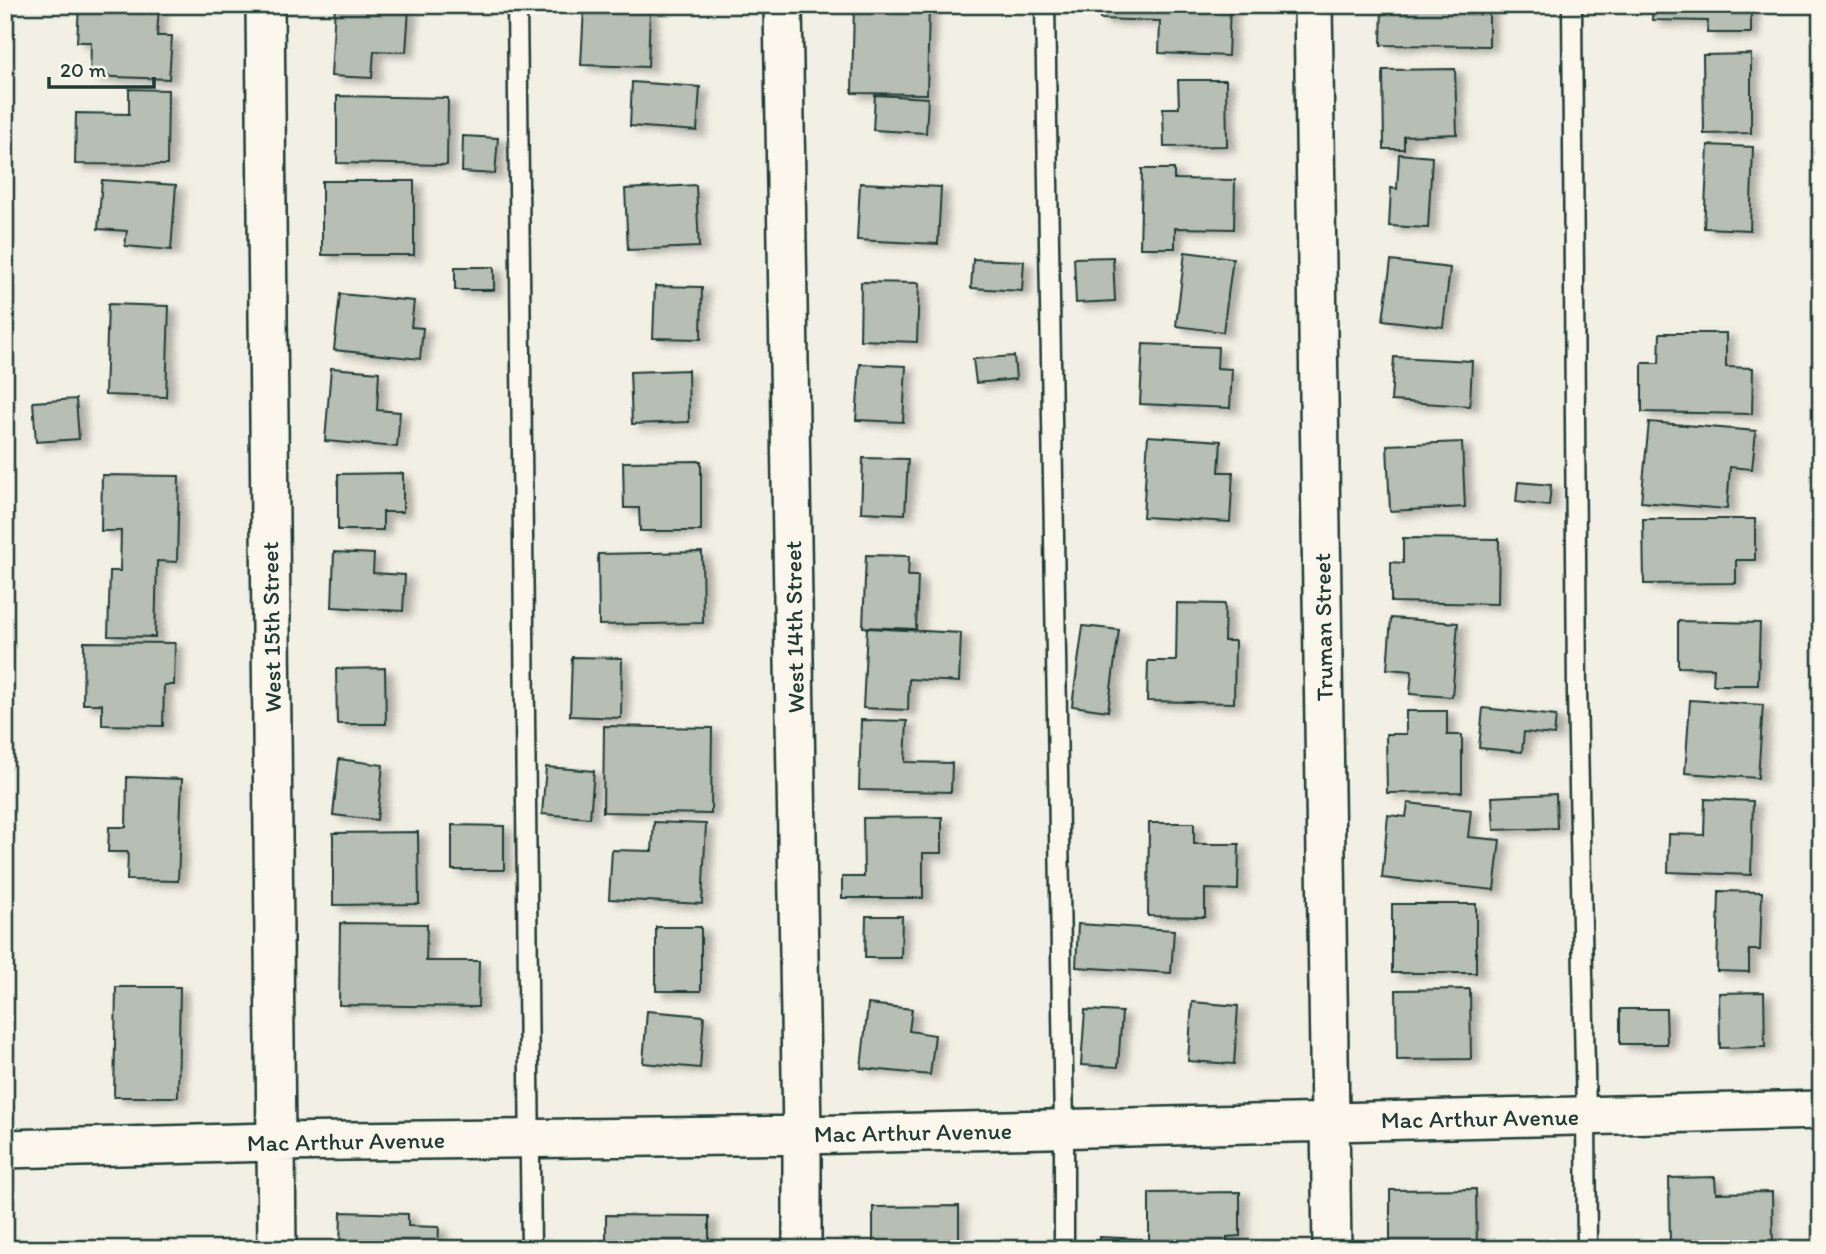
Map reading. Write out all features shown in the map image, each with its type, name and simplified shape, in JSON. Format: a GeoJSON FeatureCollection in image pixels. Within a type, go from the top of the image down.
{"type":"FeatureCollection","features":[{"type":"Feature","properties":{"kind":"street","name":"West 15th Street"},"geometry":{"type":"LineString","coordinates":[[265,5],[277,1249]]}},
{"type":"Feature","properties":{"kind":"street","name":"West 14th Street"},"geometry":{"type":"LineString","coordinates":[[783,5],[802,1249]]}},
{"type":"Feature","properties":{"kind":"street","name":"Truman Street"},"geometry":{"type":"LineString","coordinates":[[1313,5],[1332,1249]]}},
{"type":"Feature","properties":{"kind":"street","name":"Mac Arthur Avenue"},"geometry":{"type":"LineString","coordinates":[[5,1149],[276,1142],[802,1135],[1821,1110]]}},
{"type":"Feature","properties":{"kind":"lane"},"geometry":{"type":"LineString","coordinates":[[516,5],[531,1249]]}},
{"type":"Feature","properties":{"kind":"lane"},"geometry":{"type":"LineString","coordinates":[[1045,5],[1065,1249]]}},
{"type":"Feature","properties":{"kind":"lane"},"geometry":{"type":"LineString","coordinates":[[1572,5],[1577,678],[1587,1249]]}},
{"type":"Feature","properties":{"kind":"building"},"geometry":{"type":"Polygon","coordinates":[[[79,5],[159,5],[157,36],[172,36],[169,79],[90,76],[91,42],[77,42],[79,5]]]}},
{"type":"Feature","properties":{"kind":"building"},"geometry":{"type":"Polygon","coordinates":[[[335,5],[409,9],[406,52],[374,51],[372,78],[331,76],[335,5]]]}},
{"type":"Feature","properties":{"kind":"building"},"geometry":{"type":"Polygon","coordinates":[[[854,5],[929,5],[927,94],[852,93],[854,5]]]}},
{"type":"Feature","properties":{"kind":"building"},"geometry":{"type":"Polygon","coordinates":[[[1101,5],[1230,5],[1228,56],[1159,53],[1160,21],[1100,19],[1101,5]]]}},
{"type":"Feature","properties":{"kind":"building"},"geometry":{"type":"Polygon","coordinates":[[[1382,5],[1489,5],[1489,46],[1381,45],[1382,5]]]}},
{"type":"Feature","properties":{"kind":"building"},"geometry":{"type":"Polygon","coordinates":[[[1653,5],[1751,5],[1751,33],[1707,33],[1708,21],[1652,20],[1653,5]]]}},
{"type":"Feature","properties":{"kind":"building"},"geometry":{"type":"Polygon","coordinates":[[[584,7],[650,10],[648,67],[581,65],[584,7]]]}},
{"type":"Feature","properties":{"kind":"building"},"geometry":{"type":"Polygon","coordinates":[[[1751,54],[1751,133],[1704,134],[1703,55],[1751,54]]]}},
{"type":"Feature","properties":{"kind":"building"},"geometry":{"type":"Polygon","coordinates":[[[1455,69],[1457,134],[1404,136],[1404,149],[1384,149],[1383,70],[1455,69]]]}},
{"type":"Feature","properties":{"kind":"building"},"geometry":{"type":"Polygon","coordinates":[[[1178,80],[1226,80],[1227,146],[1164,147],[1163,108],[1179,108],[1178,80]]]}},
{"type":"Feature","properties":{"kind":"building"},"geometry":{"type":"Polygon","coordinates":[[[632,82],[700,87],[697,131],[630,126],[632,82]]]}},
{"type":"Feature","properties":{"kind":"building"},"geometry":{"type":"Polygon","coordinates":[[[129,89],[168,90],[167,165],[75,164],[76,113],[129,114],[129,89]]]}},
{"type":"Feature","properties":{"kind":"building"},"geometry":{"type":"Polygon","coordinates":[[[875,95],[928,98],[926,133],[873,130],[875,95]]]}},
{"type":"Feature","properties":{"kind":"building"},"geometry":{"type":"Polygon","coordinates":[[[337,96],[448,98],[447,165],[337,163],[337,96]]]}},
{"type":"Feature","properties":{"kind":"building"},"geometry":{"type":"Polygon","coordinates":[[[463,136],[498,138],[495,174],[462,172],[463,136]]]}},
{"type":"Feature","properties":{"kind":"building"},"geometry":{"type":"Polygon","coordinates":[[[1708,145],[1753,147],[1750,230],[1704,228],[1708,145]]]}},
{"type":"Feature","properties":{"kind":"building"},"geometry":{"type":"Polygon","coordinates":[[[1399,154],[1432,157],[1428,228],[1389,226],[1391,188],[1397,189],[1399,154]]]}},
{"type":"Feature","properties":{"kind":"building"},"geometry":{"type":"Polygon","coordinates":[[[1142,169],[1174,169],[1174,179],[1235,180],[1234,229],[1175,228],[1175,248],[1140,248],[1142,169]]]}},
{"type":"Feature","properties":{"kind":"building"},"geometry":{"type":"Polygon","coordinates":[[[102,180],[176,185],[171,250],[125,246],[127,231],[98,229],[102,180]]]}},
{"type":"Feature","properties":{"kind":"building"},"geometry":{"type":"Polygon","coordinates":[[[322,181],[414,181],[414,255],[322,255],[322,181]]]}},
{"type":"Feature","properties":{"kind":"building"},"geometry":{"type":"Polygon","coordinates":[[[860,183],[941,187],[938,244],[857,240],[860,183]]]}},
{"type":"Feature","properties":{"kind":"building"},"geometry":{"type":"Polygon","coordinates":[[[696,185],[699,247],[628,250],[625,189],[696,185]]]}},
{"type":"Feature","properties":{"kind":"building"},"geometry":{"type":"Polygon","coordinates":[[[1185,252],[1233,258],[1223,332],[1176,326],[1185,252]]]}},
{"type":"Feature","properties":{"kind":"building"},"geometry":{"type":"Polygon","coordinates":[[[1113,257],[1115,301],[1076,303],[1074,258],[1113,257]]]}},
{"type":"Feature","properties":{"kind":"building"},"geometry":{"type":"Polygon","coordinates":[[[973,259],[1024,261],[1022,291],[971,288],[973,259]]]}},
{"type":"Feature","properties":{"kind":"building"},"geometry":{"type":"Polygon","coordinates":[[[1391,261],[1450,268],[1443,327],[1383,320],[1391,261]]]}},
{"type":"Feature","properties":{"kind":"building"},"geometry":{"type":"Polygon","coordinates":[[[455,267],[494,267],[494,290],[455,290],[455,267]]]}},
{"type":"Feature","properties":{"kind":"building"},"geometry":{"type":"Polygon","coordinates":[[[861,282],[919,283],[917,342],[860,340],[861,282]]]}},
{"type":"Feature","properties":{"kind":"building"},"geometry":{"type":"Polygon","coordinates":[[[655,286],[702,287],[701,339],[653,338],[655,286]]]}},
{"type":"Feature","properties":{"kind":"building"},"geometry":{"type":"Polygon","coordinates":[[[340,294],[414,301],[411,327],[423,328],[420,359],[334,350],[340,294]]]}},
{"type":"Feature","properties":{"kind":"building"},"geometry":{"type":"Polygon","coordinates":[[[108,304],[169,306],[166,397],[105,395],[108,304]]]}},
{"type":"Feature","properties":{"kind":"building"},"geometry":{"type":"Polygon","coordinates":[[[1660,333],[1726,333],[1726,367],[1753,368],[1752,414],[1642,412],[1642,363],[1659,363],[1660,333]]]}},
{"type":"Feature","properties":{"kind":"building"},"geometry":{"type":"Polygon","coordinates":[[[1143,344],[1218,347],[1217,368],[1232,369],[1230,408],[1140,404],[1143,344]]]}},
{"type":"Feature","properties":{"kind":"building"},"geometry":{"type":"Polygon","coordinates":[[[1014,356],[1016,379],[976,383],[973,359],[1014,356]]]}},
{"type":"Feature","properties":{"kind":"building"},"geometry":{"type":"Polygon","coordinates":[[[1394,357],[1472,361],[1470,406],[1391,401],[1394,357]]]}},
{"type":"Feature","properties":{"kind":"building"},"geometry":{"type":"Polygon","coordinates":[[[860,364],[906,366],[903,422],[856,420],[860,364]]]}},
{"type":"Feature","properties":{"kind":"building"},"geometry":{"type":"Polygon","coordinates":[[[331,368],[379,372],[377,410],[400,412],[397,447],[325,441],[331,368]]]}},
{"type":"Feature","properties":{"kind":"building"},"geometry":{"type":"Polygon","coordinates":[[[688,370],[689,422],[632,424],[630,372],[688,370]]]}},
{"type":"Feature","properties":{"kind":"building"},"geometry":{"type":"Polygon","coordinates":[[[76,399],[79,439],[36,442],[33,402],[76,399]]]}},
{"type":"Feature","properties":{"kind":"building"},"geometry":{"type":"Polygon","coordinates":[[[1649,422],[1756,431],[1752,469],[1730,467],[1727,509],[1641,502],[1649,422]]]}},
{"type":"Feature","properties":{"kind":"building"},"geometry":{"type":"Polygon","coordinates":[[[1148,436],[1221,441],[1219,472],[1233,472],[1230,522],[1143,517],[1148,436]]]}},
{"type":"Feature","properties":{"kind":"building"},"geometry":{"type":"Polygon","coordinates":[[[1462,442],[1465,507],[1390,511],[1387,445],[1462,442]]]}},
{"type":"Feature","properties":{"kind":"building"},"geometry":{"type":"Polygon","coordinates":[[[863,458],[908,459],[905,514],[861,512],[863,458]]]}},
{"type":"Feature","properties":{"kind":"building"},"geometry":{"type":"Polygon","coordinates":[[[701,461],[701,531],[640,531],[639,508],[624,508],[623,462],[701,461]]]}},
{"type":"Feature","properties":{"kind":"building"},"geometry":{"type":"Polygon","coordinates":[[[403,473],[403,512],[383,512],[383,530],[338,530],[338,474],[403,473]]]}},
{"type":"Feature","properties":{"kind":"building"},"geometry":{"type":"Polygon","coordinates":[[[102,475],[179,476],[177,562],[157,561],[155,637],[108,636],[110,571],[120,571],[121,531],[101,531],[102,475]]]}},
{"type":"Feature","properties":{"kind":"building"},"geometry":{"type":"Polygon","coordinates":[[[1518,482],[1551,485],[1549,506],[1516,502],[1518,482]]]}},
{"type":"Feature","properties":{"kind":"building"},"geometry":{"type":"Polygon","coordinates":[[[1643,519],[1755,519],[1755,560],[1736,560],[1736,583],[1644,584],[1643,519]]]}},
{"type":"Feature","properties":{"kind":"building"},"geometry":{"type":"Polygon","coordinates":[[[1403,538],[1499,539],[1498,604],[1391,602],[1391,562],[1403,563],[1403,538]]]}},
{"type":"Feature","properties":{"kind":"building"},"geometry":{"type":"Polygon","coordinates":[[[334,552],[374,554],[373,573],[405,575],[403,611],[332,607],[334,552]]]}},
{"type":"Feature","properties":{"kind":"building"},"geometry":{"type":"Polygon","coordinates":[[[702,552],[703,623],[599,625],[598,554],[702,552]]]}},
{"type":"Feature","properties":{"kind":"building"},"geometry":{"type":"Polygon","coordinates":[[[866,555],[909,556],[908,576],[918,576],[916,629],[863,627],[866,555]]]}},
{"type":"Feature","properties":{"kind":"building"},"geometry":{"type":"Polygon","coordinates":[[[1177,603],[1225,604],[1224,641],[1235,641],[1234,703],[1147,701],[1148,661],[1176,661],[1177,603]]]}},
{"type":"Feature","properties":{"kind":"building"},"geometry":{"type":"Polygon","coordinates":[[[1391,618],[1458,623],[1452,697],[1410,694],[1412,671],[1387,669],[1391,618]]]}},
{"type":"Feature","properties":{"kind":"building"},"geometry":{"type":"Polygon","coordinates":[[[1678,621],[1760,623],[1758,685],[1713,685],[1714,668],[1678,667],[1678,621]]]}},
{"type":"Feature","properties":{"kind":"building"},"geometry":{"type":"Polygon","coordinates":[[[1083,626],[1119,630],[1108,711],[1072,706],[1083,626]]]}},
{"type":"Feature","properties":{"kind":"building"},"geometry":{"type":"Polygon","coordinates":[[[867,628],[961,633],[959,682],[909,679],[908,710],[863,708],[867,628]]]}},
{"type":"Feature","properties":{"kind":"building"},"geometry":{"type":"Polygon","coordinates":[[[84,642],[175,643],[174,685],[164,685],[163,726],[102,725],[102,704],[83,704],[84,642]]]}},
{"type":"Feature","properties":{"kind":"building"},"geometry":{"type":"Polygon","coordinates":[[[572,657],[622,658],[621,718],[570,716],[572,657]]]}},
{"type":"Feature","properties":{"kind":"building"},"geometry":{"type":"Polygon","coordinates":[[[385,668],[386,724],[337,724],[336,669],[385,668]]]}},
{"type":"Feature","properties":{"kind":"building"},"geometry":{"type":"Polygon","coordinates":[[[1690,700],[1763,705],[1758,778],[1685,773],[1690,700]]]}},
{"type":"Feature","properties":{"kind":"building"},"geometry":{"type":"Polygon","coordinates":[[[1483,708],[1556,716],[1554,735],[1524,732],[1522,752],[1479,748],[1483,708]]]}},
{"type":"Feature","properties":{"kind":"building"},"geometry":{"type":"Polygon","coordinates":[[[1406,711],[1447,711],[1447,735],[1462,735],[1462,792],[1387,793],[1386,734],[1406,734],[1406,711]]]}},
{"type":"Feature","properties":{"kind":"building"},"geometry":{"type":"Polygon","coordinates":[[[861,720],[907,721],[905,762],[952,763],[951,792],[859,790],[861,720]]]}},
{"type":"Feature","properties":{"kind":"building"},"geometry":{"type":"Polygon","coordinates":[[[604,726],[712,728],[711,814],[603,812],[604,726]]]}},
{"type":"Feature","properties":{"kind":"building"},"geometry":{"type":"Polygon","coordinates":[[[339,759],[383,765],[377,820],[333,815],[339,759]]]}},
{"type":"Feature","properties":{"kind":"building"},"geometry":{"type":"Polygon","coordinates":[[[546,767],[594,771],[590,818],[542,814],[546,767]]]}},
{"type":"Feature","properties":{"kind":"building"},"geometry":{"type":"Polygon","coordinates":[[[127,777],[182,779],[178,881],[127,880],[128,852],[108,852],[109,827],[126,827],[127,777]]]}},
{"type":"Feature","properties":{"kind":"building"},"geometry":{"type":"Polygon","coordinates":[[[1556,794],[1557,828],[1494,830],[1492,797],[1556,794]]]}},
{"type":"Feature","properties":{"kind":"building"},"geometry":{"type":"Polygon","coordinates":[[[1705,799],[1753,801],[1751,875],[1668,872],[1669,834],[1704,835],[1705,799]]]}},
{"type":"Feature","properties":{"kind":"building"},"geometry":{"type":"Polygon","coordinates":[[[1408,803],[1471,810],[1468,837],[1500,840],[1494,890],[1382,878],[1388,815],[1406,817],[1408,803]]]}},
{"type":"Feature","properties":{"kind":"building"},"geometry":{"type":"Polygon","coordinates":[[[942,817],[942,853],[923,853],[923,898],[842,898],[842,877],[864,877],[863,818],[942,817]]]}},
{"type":"Feature","properties":{"kind":"building"},"geometry":{"type":"Polygon","coordinates":[[[654,822],[706,824],[702,904],[609,899],[612,850],[652,851],[654,822]]]}},
{"type":"Feature","properties":{"kind":"building"},"geometry":{"type":"Polygon","coordinates":[[[1149,823],[1194,823],[1194,844],[1239,844],[1238,890],[1205,889],[1205,917],[1148,916],[1149,823]]]}},
{"type":"Feature","properties":{"kind":"building"},"geometry":{"type":"Polygon","coordinates":[[[452,825],[504,826],[504,870],[452,870],[452,825]]]}},
{"type":"Feature","properties":{"kind":"building"},"geometry":{"type":"Polygon","coordinates":[[[418,832],[419,904],[333,905],[333,833],[418,832]]]}},
{"type":"Feature","properties":{"kind":"building"},"geometry":{"type":"Polygon","coordinates":[[[1719,891],[1762,892],[1760,950],[1749,950],[1749,972],[1717,971],[1719,891]]]}},
{"type":"Feature","properties":{"kind":"building"},"geometry":{"type":"Polygon","coordinates":[[[1392,904],[1476,904],[1476,973],[1392,973],[1392,904]]]}},
{"type":"Feature","properties":{"kind":"building"},"geometry":{"type":"Polygon","coordinates":[[[866,916],[902,916],[901,958],[865,958],[866,916]]]}},
{"type":"Feature","properties":{"kind":"building"},"geometry":{"type":"Polygon","coordinates":[[[340,923],[427,924],[426,961],[479,961],[478,1007],[339,1005],[340,923]]]}},
{"type":"Feature","properties":{"kind":"building"},"geometry":{"type":"Polygon","coordinates":[[[1078,924],[1174,930],[1171,973],[1076,967],[1078,924]]]}},
{"type":"Feature","properties":{"kind":"building"},"geometry":{"type":"Polygon","coordinates":[[[656,927],[701,927],[701,991],[656,991],[656,927]]]}},
{"type":"Feature","properties":{"kind":"building"},"geometry":{"type":"Polygon","coordinates":[[[116,987],[180,987],[178,1097],[114,1097],[116,987]]]}},
{"type":"Feature","properties":{"kind":"building"},"geometry":{"type":"Polygon","coordinates":[[[1470,989],[1471,1059],[1397,1060],[1396,990],[1470,989]]]}},
{"type":"Feature","properties":{"kind":"building"},"geometry":{"type":"Polygon","coordinates":[[[1764,992],[1765,1047],[1720,1048],[1719,993],[1764,992]]]}},
{"type":"Feature","properties":{"kind":"building"},"geometry":{"type":"Polygon","coordinates":[[[1192,1002],[1238,1006],[1234,1064],[1188,1061],[1192,1002]]]}},
{"type":"Feature","properties":{"kind":"building"},"geometry":{"type":"Polygon","coordinates":[[[868,1004],[912,1009],[909,1031],[935,1035],[930,1075],[861,1068],[868,1004]]]}},
{"type":"Feature","properties":{"kind":"building"},"geometry":{"type":"Polygon","coordinates":[[[1620,1009],[1666,1009],[1667,1044],[1620,1044],[1620,1009]]]}},
{"type":"Feature","properties":{"kind":"building"},"geometry":{"type":"Polygon","coordinates":[[[1085,1010],[1122,1012],[1118,1067],[1081,1065],[1085,1010]]]}},
{"type":"Feature","properties":{"kind":"building"},"geometry":{"type":"Polygon","coordinates":[[[647,1011],[704,1016],[700,1068],[643,1063],[647,1011]]]}},
{"type":"Feature","properties":{"kind":"building"},"geometry":{"type":"Polygon","coordinates":[[[1715,1177],[1716,1193],[1772,1192],[1773,1249],[1670,1249],[1669,1178],[1715,1177]]]}},
{"type":"Feature","properties":{"kind":"building"},"geometry":{"type":"Polygon","coordinates":[[[1476,1189],[1477,1249],[1390,1249],[1390,1190],[1476,1189]]]}},
{"type":"Feature","properties":{"kind":"building"},"geometry":{"type":"Polygon","coordinates":[[[1240,1192],[1240,1236],[1227,1237],[1227,1249],[1149,1246],[1149,1193],[1240,1192]]]}},
{"type":"Feature","properties":{"kind":"building"},"geometry":{"type":"Polygon","coordinates":[[[959,1206],[959,1249],[873,1249],[873,1207],[959,1206]]]}},
{"type":"Feature","properties":{"kind":"building"},"geometry":{"type":"Polygon","coordinates":[[[341,1212],[408,1214],[408,1226],[439,1227],[438,1249],[340,1249],[341,1212]]]}},
{"type":"Feature","properties":{"kind":"building"},"geometry":{"type":"Polygon","coordinates":[[[606,1215],[709,1216],[709,1249],[645,1249],[645,1245],[606,1245],[606,1215]]]}},
{"type":"Feature","properties":{"kind":"building"},"geometry":{"type":"Polygon","coordinates":[[[1100,1237],[1142,1239],[1141,1249],[1100,1249],[1100,1237]]]}}]}
